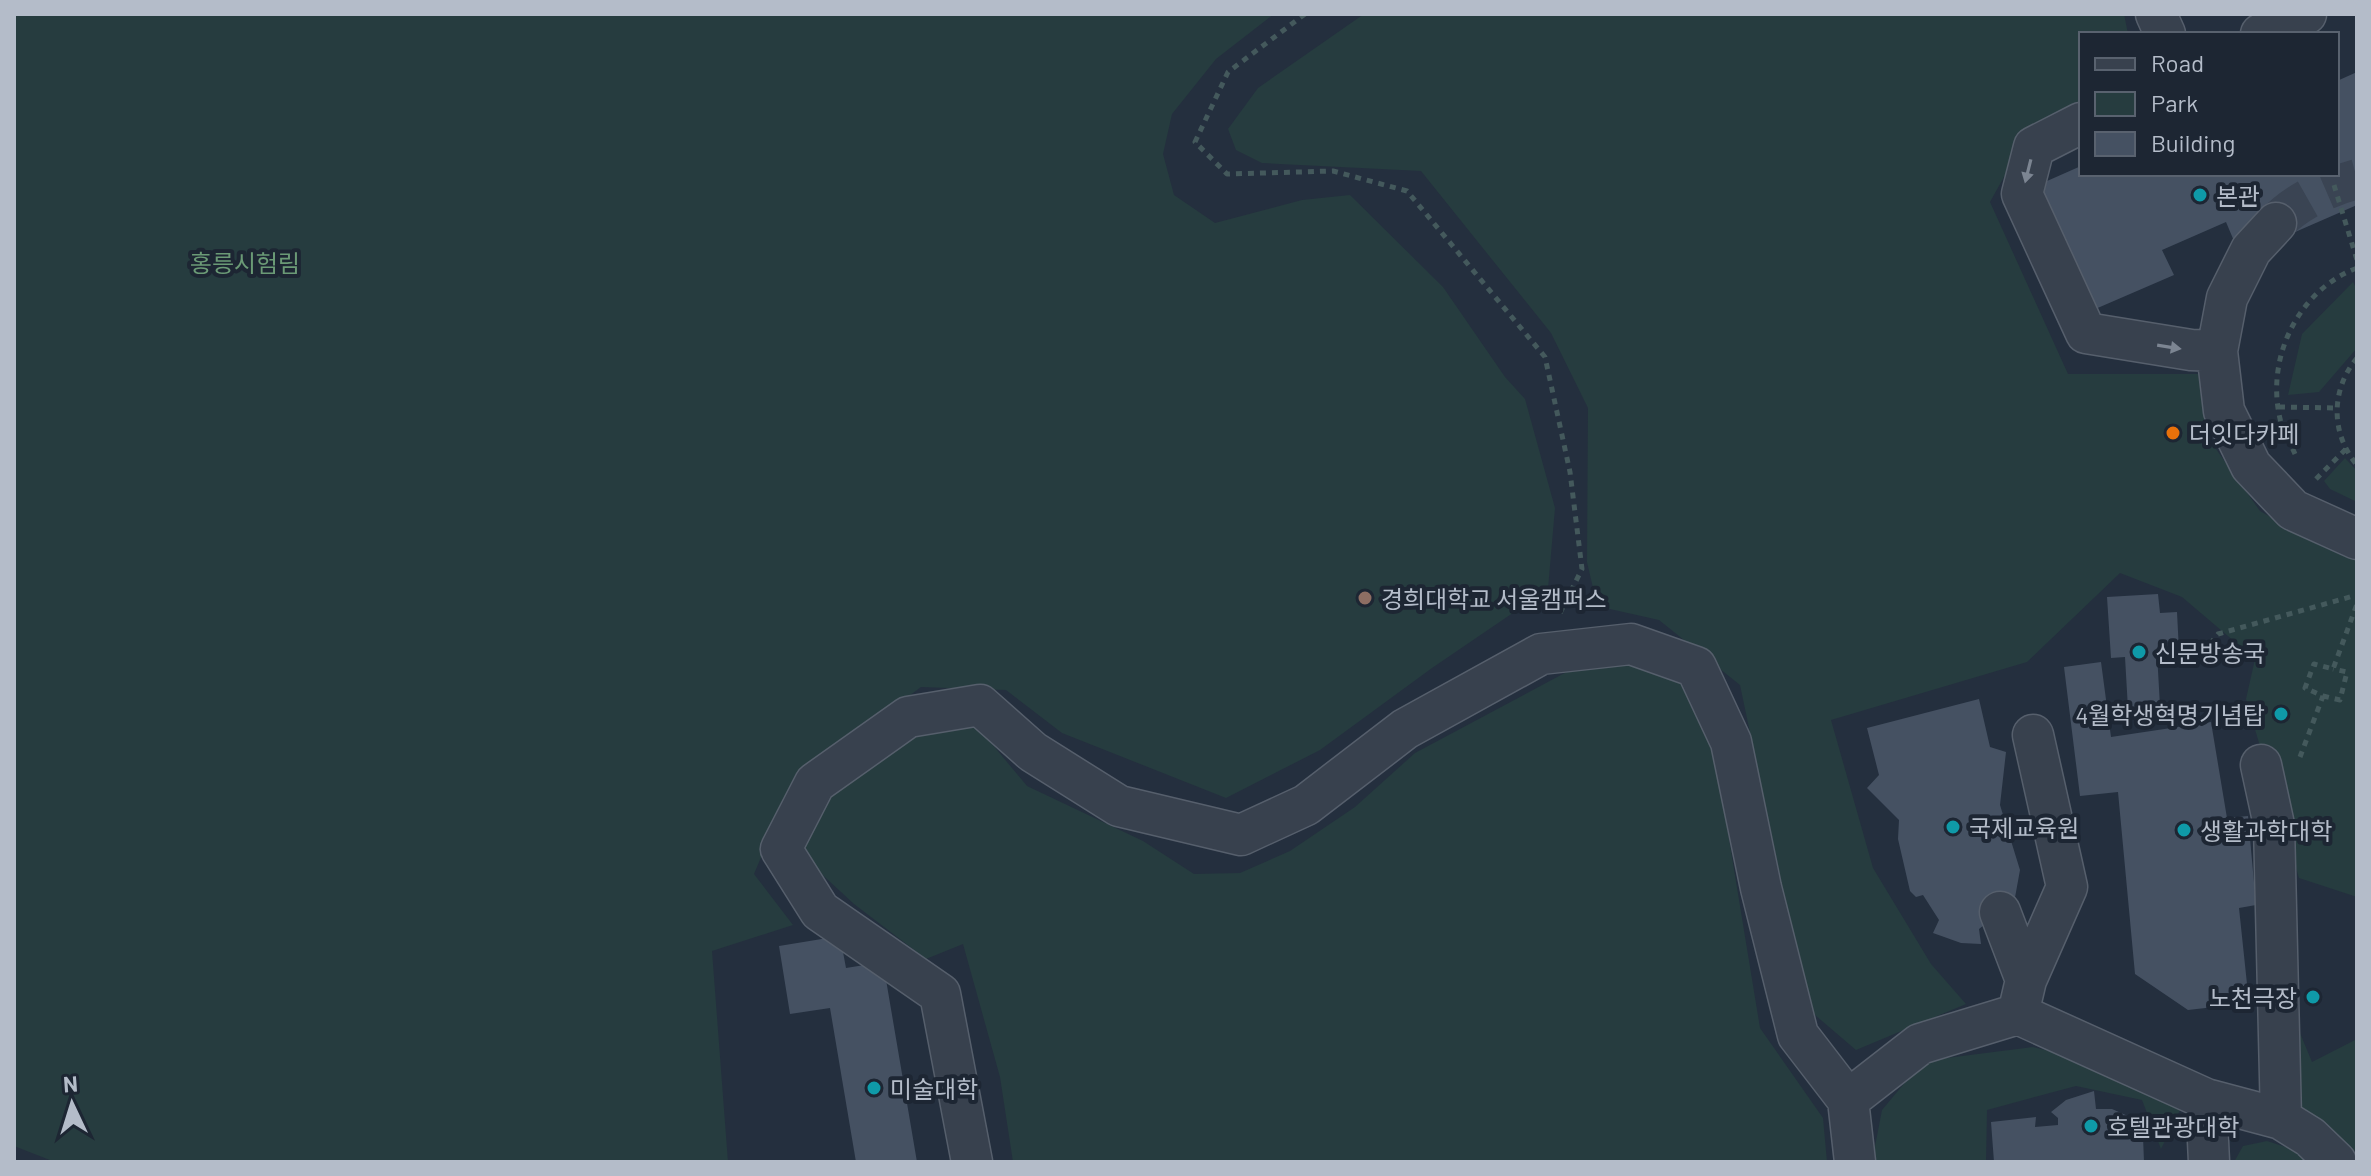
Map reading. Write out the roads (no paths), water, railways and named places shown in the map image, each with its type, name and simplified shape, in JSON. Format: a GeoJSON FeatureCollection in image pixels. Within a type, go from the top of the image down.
{"type":"FeatureCollection","features":[{"type":"Feature","properties":{"kind":"lane"},"geometry":{"type":"LineString","coordinates":[[2266,32],[2306,14]]}},
{"type":"Feature","properties":{"kind":"lane"},"geometry":{"type":"LineString","coordinates":[[2079,124],[2034,147],[2022,194],[2086,333],[2191,350],[2217,351]]}},
{"type":"Feature","properties":{"kind":"lane"},"geometry":{"type":"LineString","coordinates":[[2276,223],[2251,250],[2227,298],[2217,351],[2224,411],[2251,466],[2293,510],[2357,539]]}},
{"type":"Feature","properties":{"kind":"lane"},"geometry":{"type":"LineString","coordinates":[[972,1162],[940,994],[820,911],[781,849],[815,783],[908,717],[980,705],[1033,752],[1119,806],[1241,835],[1306,805],[1405,729],[1541,654],[1631,644],[1696,667],[1731,742],[1761,888],[1798,1035],[1848,1100],[1855,1162]]}},
{"type":"Feature","properties":{"kind":"lane"},"geometry":{"type":"LineString","coordinates":[[1848,1100],[1920,1044],[2022,997],[2067,887],[2033,735]]}},
{"type":"Feature","properties":{"kind":"lane"},"geometry":{"type":"LineString","coordinates":[[2278,766],[2274,825],[2281,1119]]}},
{"type":"Feature","properties":{"kind":"lane"},"geometry":{"type":"LineString","coordinates":[[2000,912],[2022,997],[2206,1099],[2281,1119],[2310,1137],[2336,1162]]}},
{"type":"Feature","properties":{"kind":"lane"},"geometry":{"type":"LineString","coordinates":[[2206,1099],[2209,1162]]}},
{"type":"Feature","properties":{"kind":"tunnel"},"geometry":{"type":"LineString","coordinates":[[2276,223],[2314,196],[2357,179]]}},
{"type":"Feature","properties":{"kind":"place","name":"본관"},"geometry":{"type":"Point","coordinates":[2200,195]}},
{"type":"Feature","properties":{"kind":"place","name":"더잇다카페"},"geometry":{"type":"Point","coordinates":[2173,433]}},
{"type":"Feature","properties":{"kind":"place","name":"경희대학교 서울캠퍼스"},"geometry":{"type":"Point","coordinates":[1365,598]}},
{"type":"Feature","properties":{"kind":"place","name":"신문방송국"},"geometry":{"type":"Point","coordinates":[2139,652]}},
{"type":"Feature","properties":{"kind":"place","name":"4월학생혁명기념탑"},"geometry":{"type":"Point","coordinates":[2281,714]}},
{"type":"Feature","properties":{"kind":"place","name":"국제교육원"},"geometry":{"type":"Point","coordinates":[1953,827]}},
{"type":"Feature","properties":{"kind":"place","name":"생활과학대학"},"geometry":{"type":"Point","coordinates":[2184,830]}},
{"type":"Feature","properties":{"kind":"place","name":"노천극장"},"geometry":{"type":"Point","coordinates":[2313,997]}},
{"type":"Feature","properties":{"kind":"place","name":"미술대학"},"geometry":{"type":"Point","coordinates":[874,1088]}},
{"type":"Feature","properties":{"kind":"place","name":"호텔관광대학"},"geometry":{"type":"Point","coordinates":[2091,1126]}},
{"type":"Feature","properties":{"kind":"park label","name":"홍릉시험림"},"geometry":{"type":"Point","coordinates":[245,262]}}]}
